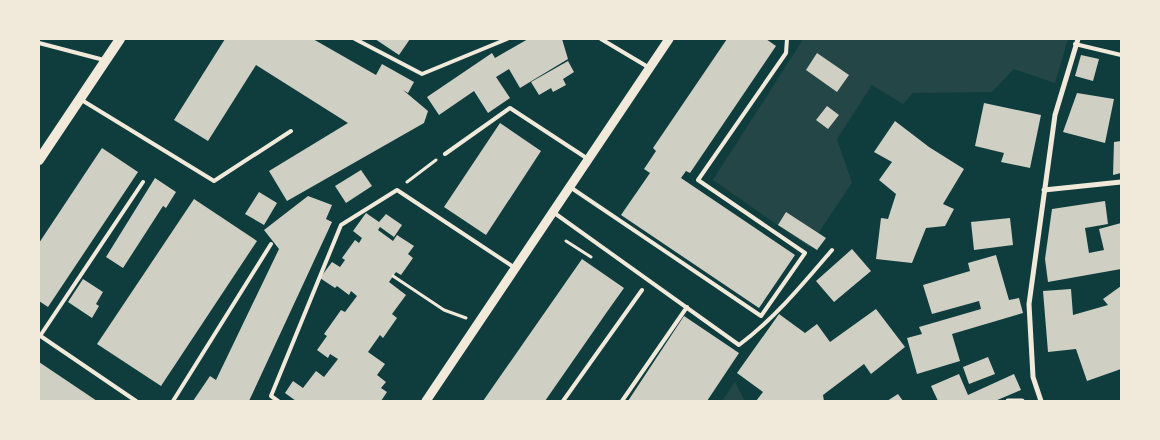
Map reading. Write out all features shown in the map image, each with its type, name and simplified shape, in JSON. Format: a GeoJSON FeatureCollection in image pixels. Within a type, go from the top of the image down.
{"type":"FeatureCollection","features":[{"type":"Feature","properties":{"kind":"main road"},"geometry":{"type":"LineString","coordinates":[[39,160],[120,39]]}},
{"type":"Feature","properties":{"kind":"street"},"geometry":{"type":"LineString","coordinates":[[426,401],[669,39]]}},
{"type":"Feature","properties":{"kind":"street"},"geometry":{"type":"LineString","coordinates":[[1041,401],[1033,378],[1029,304],[1055,115],[1077,42]]}},
{"type":"Feature","properties":{"kind":"street"},"geometry":{"type":"LineString","coordinates":[[1044,193],[1121,182]]}},
{"type":"Feature","properties":{"kind":"street"},"geometry":{"type":"LineString","coordinates":[[1008,401],[1022,401]]}},
{"type":"Feature","properties":{"kind":"lane"},"geometry":{"type":"LineString","coordinates":[[355,39],[422,74],[507,39]]}},
{"type":"Feature","properties":{"kind":"lane"},"geometry":{"type":"LineString","coordinates":[[601,39],[650,68]]}},
{"type":"Feature","properties":{"kind":"lane"},"geometry":{"type":"LineString","coordinates":[[570,188],[761,316],[805,253],[698,180],[786,53],[787,39]]}},
{"type":"Feature","properties":{"kind":"lane"},"geometry":{"type":"LineString","coordinates":[[1077,42],[1121,55]]}},
{"type":"Feature","properties":{"kind":"lane"},"geometry":{"type":"LineString","coordinates":[[39,43],[106,60]]}},
{"type":"Feature","properties":{"kind":"lane"},"geometry":{"type":"LineString","coordinates":[[80,99],[214,181],[291,132]]}},
{"type":"Feature","properties":{"kind":"lane"},"geometry":{"type":"LineString","coordinates":[[445,154],[510,108],[588,159]]}},
{"type":"Feature","properties":{"kind":"lane"},"geometry":{"type":"LineString","coordinates":[[136,401],[40,336],[144,182]]}},
{"type":"Feature","properties":{"kind":"lane"},"geometry":{"type":"LineString","coordinates":[[278,401],[270,396],[341,225],[397,190],[515,268]]}},
{"type":"Feature","properties":{"kind":"lane"},"geometry":{"type":"LineString","coordinates":[[553,212],[740,345],[758,331],[795,295],[832,250]]}},
{"type":"Feature","properties":{"kind":"lane"},"geometry":{"type":"LineString","coordinates":[[173,401],[271,244]]}},
{"type":"Feature","properties":{"kind":"lane"},"geometry":{"type":"LineString","coordinates":[[563,401],[642,290]]}},
{"type":"Feature","properties":{"kind":"lane"},"geometry":{"type":"LineString","coordinates":[[622,401],[687,307]]}},
{"type":"Feature","properties":{"kind":"path"},"geometry":{"type":"LineString","coordinates":[[397,190],[445,154]]}},
{"type":"Feature","properties":{"kind":"path"},"geometry":{"type":"LineString","coordinates":[[393,276],[444,310],[478,322]]}},
{"type":"Feature","properties":{"kind":"shaded area"},"geometry":{"type":"Polygon","coordinates":[[[799,39],[1068,39],[1055,83],[1014,69],[992,92],[913,93],[903,104],[872,85],[837,139],[852,183],[809,247],[713,180],[802,41],[799,39]]]}},
{"type":"Feature","properties":{"kind":"shaded area"},"geometry":{"type":"Polygon","coordinates":[[[735,382],[745,401],[722,401],[735,382]]]}},
{"type":"Feature","properties":{"kind":"building"},"geometry":{"type":"Polygon","coordinates":[[[225,39],[313,39],[376,75],[382,64],[414,82],[408,93],[403,90],[428,111],[424,123],[287,201],[269,171],[348,123],[256,65],[208,141],[174,120],[225,39]]]}},
{"type":"Feature","properties":{"kind":"building"},"geometry":{"type":"Polygon","coordinates":[[[375,39],[410,39],[399,55],[375,39]]]}},
{"type":"Feature","properties":{"kind":"building"},"geometry":{"type":"Polygon","coordinates":[[[528,39],[562,39],[568,59],[520,88],[509,69],[496,77],[510,98],[488,113],[474,91],[439,115],[427,97],[492,53],[495,58],[528,39]]]}},
{"type":"Feature","properties":{"kind":"building"},"geometry":{"type":"Polygon","coordinates":[[[727,39],[766,39],[776,46],[690,173],[686,171],[681,178],[795,255],[759,308],[621,215],[650,173],[644,169],[656,151],[653,148],[727,39]]]}},
{"type":"Feature","properties":{"kind":"building"},"geometry":{"type":"Polygon","coordinates":[[[817,53],[849,75],[837,92],[806,70],[817,53]]]}},
{"type":"Feature","properties":{"kind":"building"},"geometry":{"type":"Polygon","coordinates":[[[1081,55],[1099,59],[1093,81],[1075,76],[1081,55]]]}},
{"type":"Feature","properties":{"kind":"building"},"geometry":{"type":"Polygon","coordinates":[[[568,61],[574,72],[563,79],[566,85],[553,92],[551,88],[539,95],[531,82],[568,61]]]}},
{"type":"Feature","properties":{"kind":"building"},"geometry":{"type":"Polygon","coordinates":[[[1077,93],[1114,99],[1105,143],[1063,132],[1077,93]]]}},
{"type":"Feature","properties":{"kind":"building"},"geometry":{"type":"Polygon","coordinates":[[[984,103],[1041,115],[1030,168],[1001,162],[1004,153],[975,146],[984,103]]]}},
{"type":"Feature","properties":{"kind":"building"},"geometry":{"type":"Polygon","coordinates":[[[827,106],[839,115],[828,129],[816,120],[827,106]]]}},
{"type":"Feature","properties":{"kind":"building"},"geometry":{"type":"Polygon","coordinates":[[[895,121],[929,147],[964,169],[943,204],[954,209],[945,226],[926,228],[912,263],[876,259],[881,218],[888,219],[896,194],[879,180],[892,162],[874,152],[895,121]]]}},
{"type":"Feature","properties":{"kind":"building"},"geometry":{"type":"Polygon","coordinates":[[[500,123],[541,151],[486,235],[444,207],[500,123]]]}},
{"type":"Feature","properties":{"kind":"building"},"geometry":{"type":"Polygon","coordinates":[[[1121,141],[1121,173],[1113,175],[1114,142],[1121,141]]]}},
{"type":"Feature","properties":{"kind":"building"},"geometry":{"type":"Polygon","coordinates":[[[102,148],[138,172],[48,307],[39,301],[39,243],[102,148]]]}},
{"type":"Feature","properties":{"kind":"building"},"geometry":{"type":"Polygon","coordinates":[[[361,170],[372,186],[346,203],[335,186],[361,170]]]}},
{"type":"Feature","properties":{"kind":"building"},"geometry":{"type":"Polygon","coordinates":[[[155,178],[176,192],[166,208],[163,206],[123,268],[106,257],[155,178]]]}},
{"type":"Feature","properties":{"kind":"building"},"geometry":{"type":"Polygon","coordinates":[[[259,192],[277,203],[264,225],[245,214],[259,192]]]}},
{"type":"Feature","properties":{"kind":"building"},"geometry":{"type":"Polygon","coordinates":[[[308,196],[332,205],[326,219],[332,222],[249,401],[193,401],[210,376],[216,380],[279,249],[264,230],[308,196]]]}},
{"type":"Feature","properties":{"kind":"building"},"geometry":{"type":"Polygon","coordinates":[[[194,199],[257,241],[161,386],[97,344],[194,199]]]}},
{"type":"Feature","properties":{"kind":"building"},"geometry":{"type":"Polygon","coordinates":[[[1105,201],[1108,224],[1085,228],[1089,253],[1104,250],[1099,229],[1121,223],[1121,269],[1048,282],[1045,259],[1052,209],[1105,201]]]}},
{"type":"Feature","properties":{"kind":"building"},"geometry":{"type":"Polygon","coordinates":[[[786,212],[826,238],[817,250],[778,225],[786,212]]]}},
{"type":"Feature","properties":{"kind":"building"},"geometry":{"type":"Polygon","coordinates":[[[366,213],[379,222],[386,214],[402,225],[394,237],[380,227],[378,230],[393,241],[397,235],[414,246],[408,254],[413,258],[401,275],[396,272],[389,282],[406,295],[392,314],[397,318],[383,338],[380,335],[368,352],[385,364],[377,375],[386,382],[381,388],[387,392],[381,401],[296,401],[285,393],[293,381],[303,388],[316,371],[324,377],[338,359],[330,354],[328,358],[317,350],[327,336],[324,334],[341,310],[345,312],[357,296],[351,291],[349,295],[337,286],[335,288],[320,278],[332,262],[340,267],[345,260],[342,258],[355,240],[359,243],[362,238],[353,231],[366,213]]]}},
{"type":"Feature","properties":{"kind":"building"},"geometry":{"type":"Polygon","coordinates":[[[1010,218],[1013,245],[974,250],[971,222],[1010,218]]]}},
{"type":"Feature","properties":{"kind":"building"},"geometry":{"type":"Polygon","coordinates":[[[852,249],[871,271],[834,302],[816,281],[852,249]]]}},
{"type":"Feature","properties":{"kind":"building"},"geometry":{"type":"Polygon","coordinates":[[[996,255],[1009,300],[1019,298],[1023,313],[952,334],[960,361],[917,374],[907,338],[922,334],[919,327],[981,309],[979,301],[932,314],[923,285],[970,271],[968,263],[996,255]]]}},
{"type":"Feature","properties":{"kind":"building"},"geometry":{"type":"Polygon","coordinates":[[[582,259],[624,288],[545,401],[483,401],[582,259]]]}},
{"type":"Feature","properties":{"kind":"building"},"geometry":{"type":"Polygon","coordinates":[[[83,279],[103,292],[96,304],[99,306],[92,318],[68,302],[83,279]]]}},
{"type":"Feature","properties":{"kind":"building"},"geometry":{"type":"Polygon","coordinates":[[[1121,286],[1121,369],[1087,381],[1076,349],[1048,352],[1043,291],[1071,289],[1073,315],[1108,305],[1103,299],[1121,286]]]}},
{"type":"Feature","properties":{"kind":"building"},"geometry":{"type":"Polygon","coordinates":[[[876,309],[905,347],[871,374],[864,364],[823,395],[824,401],[756,401],[763,392],[737,373],[779,314],[805,333],[817,324],[830,342],[876,309]]]}},
{"type":"Feature","properties":{"kind":"building"},"geometry":{"type":"Polygon","coordinates":[[[684,316],[739,353],[707,401],[628,401],[684,316]]]}},
{"type":"Feature","properties":{"kind":"building"},"geometry":{"type":"Polygon","coordinates":[[[988,357],[995,374],[969,384],[963,367],[988,357]]]}},
{"type":"Feature","properties":{"kind":"building"},"geometry":{"type":"Polygon","coordinates":[[[39,362],[97,401],[39,401],[39,362]]]}},
{"type":"Feature","properties":{"kind":"building"},"geometry":{"type":"Polygon","coordinates":[[[959,374],[968,395],[1014,374],[1021,390],[995,401],[938,401],[931,386],[959,374]]]}},
{"type":"Feature","properties":{"kind":"building"},"geometry":{"type":"Polygon","coordinates":[[[898,394],[903,401],[887,401],[898,394]]]}}]}
